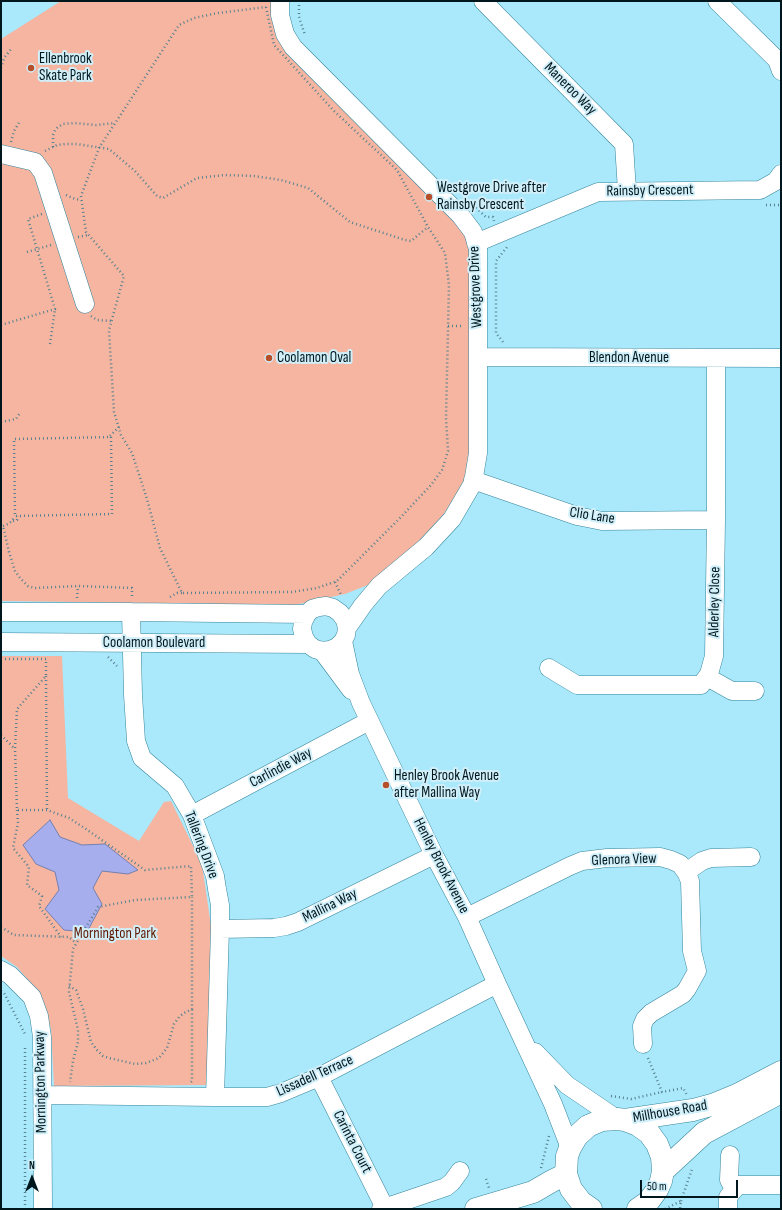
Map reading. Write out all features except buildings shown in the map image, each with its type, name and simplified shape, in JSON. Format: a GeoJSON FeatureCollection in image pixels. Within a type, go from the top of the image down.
{"type":"FeatureCollection","features":[{"type":"Feature","properties":{"kind":"main road","name":"Millhouse Road"},"geometry":{"type":"LineString","coordinates":[[570,1148],[577,1136],[588,1126],[602,1120],[693,1110],[715,1104],[737,1095],[781,1072]]}},
{"type":"Feature","properties":{"kind":"main road","name":"Millhouse Road"},"geometry":{"type":"LineString","coordinates":[[638,1209],[661,1195],[704,1133],[781,1092]]}},
{"type":"Feature","properties":{"kind":"main road"},"geometry":{"type":"LineString","coordinates":[[621,1119],[638,1125],[649,1133],[657,1144],[662,1157],[661,1195]]}},
{"type":"Feature","properties":{"kind":"main road"},"geometry":{"type":"LineString","coordinates":[[570,1148],[566,1161],[566,1174],[571,1189],[581,1202],[591,1209]]}},
{"type":"Feature","properties":{"kind":"main road"},"geometry":{"type":"LineString","coordinates":[[476,1209],[534,1192],[566,1174]]}},
{"type":"Feature","properties":{"kind":"street","name":"Westgrove Drive"},"geometry":{"type":"LineString","coordinates":[[280,1],[280,15],[286,34],[293,47],[461,216],[473,232],[478,249],[478,453],[473,483],[452,519],[426,548],[379,586],[363,605],[345,635]]}},
{"type":"Feature","properties":{"kind":"street","name":"Maneroo Way"},"geometry":{"type":"LineString","coordinates":[[484,1],[624,144],[628,192]]}},
{"type":"Feature","properties":{"kind":"street"},"geometry":{"type":"LineString","coordinates":[[717,1],[777,60],[781,71]]}},
{"type":"Feature","properties":{"kind":"street"},"geometry":{"type":"LineString","coordinates":[[3,155],[35,162],[43,173],[85,304]]}},
{"type":"Feature","properties":{"kind":"street","name":"Rainsby Crescent"},"geometry":{"type":"LineString","coordinates":[[476,243],[598,192],[760,190],[776,181],[781,174]]}},
{"type":"Feature","properties":{"kind":"street","name":"Blendon Avenue"},"geometry":{"type":"LineString","coordinates":[[478,357],[781,358]]}},
{"type":"Feature","properties":{"kind":"street","name":"Alderley Close"},"geometry":{"type":"LineString","coordinates":[[707,677],[714,656],[716,358]]}},
{"type":"Feature","properties":{"kind":"street","name":"Clio Lane"},"geometry":{"type":"LineString","coordinates":[[473,480],[577,516],[602,521],[716,520]]}},
{"type":"Feature","properties":{"kind":"street","name":"Westgrove Drive"},"geometry":{"type":"LineString","coordinates":[[333,608],[379,586]]}},
{"type":"Feature","properties":{"kind":"street","name":"Coolamon Boulevard"},"geometry":{"type":"LineString","coordinates":[[1,612],[132,606],[307,614]]}},
{"type":"Feature","properties":{"kind":"street","name":"Tallering Drive"},"geometry":{"type":"LineString","coordinates":[[132,606],[133,695],[136,741],[142,758],[175,786],[192,815],[215,876],[220,905],[215,1097]]}},
{"type":"Feature","properties":{"kind":"street"},"geometry":{"type":"LineString","coordinates":[[326,606],[333,608],[343,616],[345,620],[345,635],[337,647],[330,650],[315,647],[304,637],[302,629],[303,622],[307,614],[312,609],[326,606]]}},
{"type":"Feature","properties":{"kind":"street","name":"Henley Brook Avenue"},"geometry":{"type":"LineString","coordinates":[[345,635],[350,674],[361,703],[434,855],[467,917],[554,1104],[570,1148]]}},
{"type":"Feature","properties":{"kind":"street","name":"Coolamon Boulevard"},"geometry":{"type":"LineString","coordinates":[[1,642],[315,647]]}},
{"type":"Feature","properties":{"kind":"street","name":"Henley Brook Avenue"},"geometry":{"type":"LineString","coordinates":[[315,647],[361,703]]}},
{"type":"Feature","properties":{"kind":"street"},"geometry":{"type":"LineString","coordinates":[[549,668],[577,686],[701,685],[707,677],[732,691],[755,691]]}},
{"type":"Feature","properties":{"kind":"street","name":"Carlindie Way"},"geometry":{"type":"LineString","coordinates":[[192,815],[369,721]]}},
{"type":"Feature","properties":{"kind":"street","name":"Mallina Way"},"geometry":{"type":"LineString","coordinates":[[220,929],[274,928],[298,922],[434,855]]}},
{"type":"Feature","properties":{"kind":"street","name":"Glenora View"},"geometry":{"type":"LineString","coordinates":[[467,917],[582,861],[607,858],[660,857],[680,864],[686,872]]}},
{"type":"Feature","properties":{"kind":"street"},"geometry":{"type":"LineString","coordinates":[[643,1044],[642,1026],[645,1019],[651,1013],[683,994],[697,971],[692,951],[690,881],[686,872],[702,861],[711,858],[751,857]]}},
{"type":"Feature","properties":{"kind":"street","name":"Mornington Parkway"},"geometry":{"type":"LineString","coordinates":[[1,970],[10,975],[32,997],[39,1016],[42,1037],[43,1209]]}},
{"type":"Feature","properties":{"kind":"street","name":"Lissadell Terrace"},"geometry":{"type":"LineString","coordinates":[[43,1095],[73,1087],[215,1097],[267,1097],[281,1093],[319,1076],[497,984]]}},
{"type":"Feature","properties":{"kind":"street","name":"Henley Brook Avenue"},"geometry":{"type":"LineString","coordinates":[[519,1031],[538,1056],[567,1085],[621,1119]]}},
{"type":"Feature","properties":{"kind":"street","name":"Carinta Court"},"geometry":{"type":"LineString","coordinates":[[319,1076],[383,1208],[446,1187],[452,1182],[460,1171]]}},
{"type":"Feature","properties":{"kind":"street"},"geometry":{"type":"LineString","coordinates":[[730,1155],[729,1180],[734,1189]]}},
{"type":"Feature","properties":{"kind":"street"},"geometry":{"type":"LineString","coordinates":[[728,1209],[728,1196],[738,1185],[781,1185]]}},
{"type":"Feature","properties":{"kind":"path"},"geometry":{"type":"LineString","coordinates":[[266,7],[274,46],[334,111],[397,170],[428,227],[445,253],[449,285],[446,418],[448,452],[442,470],[431,485],[337,581],[317,588],[292,592],[182,593],[160,548],[147,499],[132,453],[122,435],[114,412],[110,330],[124,276],[86,232],[81,200],[81,196],[99,148],[179,25],[194,18],[218,13],[266,7]]}},
{"type":"Feature","properties":{"kind":"path"},"geometry":{"type":"LineString","coordinates":[[1,68],[4,58],[12,48]]}},
{"type":"Feature","properties":{"kind":"path"},"geometry":{"type":"LineString","coordinates":[[3,155],[6,149],[12,149],[12,137],[20,121]]}},
{"type":"Feature","properties":{"kind":"path"},"geometry":{"type":"LineString","coordinates":[[53,147],[53,135],[55,130],[63,124],[115,124]]}},
{"type":"Feature","properties":{"kind":"path"},"geometry":{"type":"LineString","coordinates":[[35,162],[46,151],[57,145],[77,144],[109,150],[135,171],[157,196],[163,198],[197,178],[225,175],[254,176],[281,180],[308,188],[350,222],[405,240],[411,241],[428,227]]}},
{"type":"Feature","properties":{"kind":"path"},"geometry":{"type":"LineString","coordinates":[[64,194],[81,200]]}},
{"type":"Feature","properties":{"kind":"path"},"geometry":{"type":"LineString","coordinates":[[766,204],[781,204]]}},
{"type":"Feature","properties":{"kind":"path"},"geometry":{"type":"LineString","coordinates":[[45,209],[43,214],[28,219],[55,309],[50,344]]}},
{"type":"Feature","properties":{"kind":"path"},"geometry":{"type":"LineString","coordinates":[[507,347],[496,333],[496,261],[508,245]]}},
{"type":"Feature","properties":{"kind":"path"},"geometry":{"type":"LineString","coordinates":[[1,325],[55,309]]}},
{"type":"Feature","properties":{"kind":"path"},"geometry":{"type":"LineString","coordinates":[[1,422],[16,419],[20,413]]}},
{"type":"Feature","properties":{"kind":"path"},"geometry":{"type":"LineString","coordinates":[[119,427],[110,437],[14,439],[17,516],[12,522],[2,526],[15,571],[28,586],[34,588],[78,586],[132,588],[132,606]]}},
{"type":"Feature","properties":{"kind":"path"},"geometry":{"type":"LineString","coordinates":[[17,516],[112,514],[110,437]]}},
{"type":"Feature","properties":{"kind":"path"},"geometry":{"type":"LineString","coordinates":[[77,600],[78,586]]}},
{"type":"Feature","properties":{"kind":"path"},"geometry":{"type":"LineString","coordinates":[[1,660],[46,660],[47,810]]}},
{"type":"Feature","properties":{"kind":"path"},"geometry":{"type":"LineString","coordinates":[[46,676],[17,709],[15,749],[18,823],[13,848],[29,867],[27,885],[42,896],[39,906],[61,937]]}},
{"type":"Feature","properties":{"kind":"path"},"geometry":{"type":"LineString","coordinates":[[1,735],[15,749]]}},
{"type":"Feature","properties":{"kind":"path"},"geometry":{"type":"LineString","coordinates":[[17,810],[47,810],[58,814],[75,822],[145,870],[191,866],[192,1081],[185,1085]]}},
{"type":"Feature","properties":{"kind":"path"},"geometry":{"type":"LineString","coordinates":[[73,1087],[73,1061],[78,1042],[78,1030],[69,992],[73,949],[98,907],[135,900],[192,897]]}},
{"type":"Feature","properties":{"kind":"path"},"geometry":{"type":"LineString","coordinates":[[1,927],[14,935],[70,937],[76,943]]}},
{"type":"Feature","properties":{"kind":"path"},"geometry":{"type":"LineString","coordinates":[[70,986],[76,990],[83,1009],[91,1042],[103,1056],[119,1061],[135,1064],[146,1063],[159,1058],[167,1048],[174,1024],[179,1017],[192,1009]]}},
{"type":"Feature","properties":{"kind":"path"},"geometry":{"type":"LineString","coordinates":[[1,991],[4,993],[25,1033],[25,1209]]}},
{"type":"Feature","properties":{"kind":"path"},"geometry":{"type":"LineString","coordinates":[[643,1044],[662,1092],[683,1088],[693,1110]]}},
{"type":"Feature","properties":{"kind":"path"},"geometry":{"type":"LineString","coordinates":[[661,1195],[681,1201],[680,1209]]}},
{"type":"Feature","properties":{"kind":"green space"},"geometry":{"type":"Polygon","coordinates":[[[61,1],[272,1],[273,14],[454,216],[474,251],[471,446],[467,478],[438,523],[373,583],[345,594],[295,605],[1,601],[1,39],[61,1]]]}},
{"type":"Feature","properties":{"kind":"green space","name":"Mornington Park"},"geometry":{"type":"Polygon","coordinates":[[[1,656],[62,656],[68,798],[139,841],[164,802],[171,801],[202,864],[211,926],[209,1085],[54,1086],[51,1029],[39,993],[17,967],[1,956],[1,656]]]}},
{"type":"Feature","properties":{"kind":"water"},"geometry":{"type":"Polygon","coordinates":[[[50,820],[60,837],[82,845],[105,844],[138,870],[128,874],[102,871],[93,888],[102,904],[87,932],[64,930],[45,909],[59,890],[55,872],[36,864],[23,845],[50,820]]]}},
{"type":"Feature","properties":{"kind":"place","name":"Ellenbrook Skate Park"},"geometry":{"type":"Point","coordinates":[31,68]}},
{"type":"Feature","properties":{"kind":"place","name":"Westgrove Drive after Rainsby Crescent"},"geometry":{"type":"Point","coordinates":[429,197]}},
{"type":"Feature","properties":{"kind":"place","name":"Coolamon Oval"},"geometry":{"type":"Point","coordinates":[269,358]}},
{"type":"Feature","properties":{"kind":"place","name":"Henley Brook Avenue after Mallina Way"},"geometry":{"type":"Point","coordinates":[386,785]}}]}
